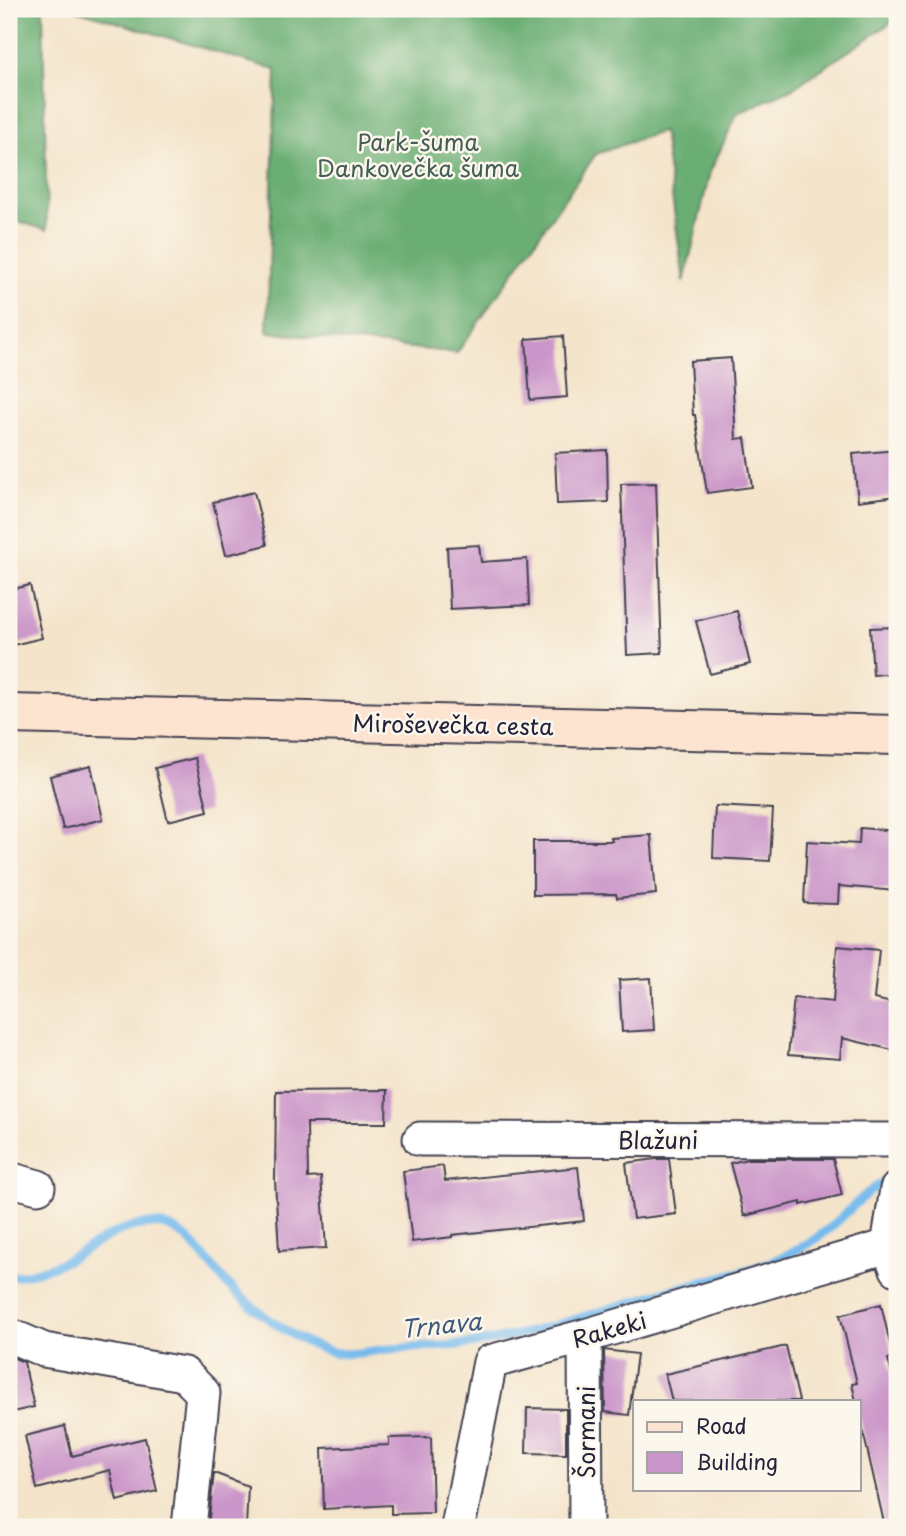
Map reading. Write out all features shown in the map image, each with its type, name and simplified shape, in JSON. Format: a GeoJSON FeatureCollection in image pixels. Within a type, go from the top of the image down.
{"type":"FeatureCollection","features":[{"type":"Feature","properties":{"kind":"main road","name":"Miroševečka cesta"},"geometry":{"type":"LineString","coordinates":[[9,714],[897,735]]}},
{"type":"Feature","properties":{"kind":"street","name":"Blažuni"},"geometry":{"type":"LineString","coordinates":[[419,1139],[897,1140]]}},
{"type":"Feature","properties":{"kind":"street"},"geometry":{"type":"LineString","coordinates":[[893,1258],[897,1189]]}},
{"type":"Feature","properties":{"kind":"street","name":"Rakeki"},"geometry":{"type":"LineString","coordinates":[[458,1527],[490,1362],[893,1258]]}},
{"type":"Feature","properties":{"kind":"street"},"geometry":{"type":"LineString","coordinates":[[9,1335],[44,1350],[184,1374],[203,1393],[189,1527]]}},
{"type":"Feature","properties":{"kind":"street","name":"Šormani"},"geometry":{"type":"LineString","coordinates":[[585,1336],[586,1527]]}},
{"type":"Feature","properties":{"kind":"green space"},"geometry":{"type":"Polygon","coordinates":[[[9,9],[43,9],[47,230],[9,219],[9,9]]]}},
{"type":"Feature","properties":{"kind":"green space","name":"Park-šuma Dankovečka šuma"},"geometry":{"type":"Polygon","coordinates":[[[73,9],[897,9],[897,19],[793,88],[737,114],[710,172],[684,282],[663,131],[596,154],[457,353],[267,332],[276,70],[73,9]]]}},
{"type":"Feature","properties":{"kind":"building"},"geometry":{"type":"Polygon","coordinates":[[[563,336],[567,397],[530,400],[526,339],[563,336]]]}},
{"type":"Feature","properties":{"kind":"building"},"geometry":{"type":"Polygon","coordinates":[[[731,358],[736,439],[745,438],[752,487],[707,493],[693,415],[690,361],[731,358]]]}},
{"type":"Feature","properties":{"kind":"building"},"geometry":{"type":"Polygon","coordinates":[[[607,450],[608,502],[557,504],[555,453],[607,450]]]}},
{"type":"Feature","properties":{"kind":"building"},"geometry":{"type":"Polygon","coordinates":[[[897,450],[897,496],[858,501],[853,454],[897,450]]]}},
{"type":"Feature","properties":{"kind":"building"},"geometry":{"type":"Polygon","coordinates":[[[656,483],[662,653],[627,655],[621,484],[656,483]]]}},
{"type":"Feature","properties":{"kind":"building"},"geometry":{"type":"Polygon","coordinates":[[[254,492],[267,545],[226,555],[213,502],[254,492]]]}},
{"type":"Feature","properties":{"kind":"building"},"geometry":{"type":"Polygon","coordinates":[[[479,545],[481,562],[527,559],[529,605],[450,609],[447,547],[479,545]]]}},
{"type":"Feature","properties":{"kind":"building"},"geometry":{"type":"Polygon","coordinates":[[[30,585],[42,638],[9,646],[9,590],[30,585]]]}},
{"type":"Feature","properties":{"kind":"building"},"geometry":{"type":"Polygon","coordinates":[[[737,611],[750,664],[710,674],[696,621],[737,611]]]}},
{"type":"Feature","properties":{"kind":"building"},"geometry":{"type":"Polygon","coordinates":[[[897,627],[897,673],[873,675],[870,628],[897,627]]]}},
{"type":"Feature","properties":{"kind":"building"},"geometry":{"type":"Polygon","coordinates":[[[195,758],[208,811],[168,821],[155,768],[195,758]]]}},
{"type":"Feature","properties":{"kind":"building"},"geometry":{"type":"Polygon","coordinates":[[[91,766],[103,819],[63,829],[50,776],[91,766]]]}},
{"type":"Feature","properties":{"kind":"building"},"geometry":{"type":"Polygon","coordinates":[[[715,806],[773,809],[770,861],[713,858],[715,806]]]}},
{"type":"Feature","properties":{"kind":"building"},"geometry":{"type":"Polygon","coordinates":[[[860,828],[897,831],[896,891],[839,886],[838,904],[804,903],[807,841],[859,844],[860,828]]]}},
{"type":"Feature","properties":{"kind":"building"},"geometry":{"type":"Polygon","coordinates":[[[651,835],[656,894],[617,898],[616,894],[533,895],[533,841],[612,841],[611,838],[651,835]]]}},
{"type":"Feature","properties":{"kind":"building"},"geometry":{"type":"Polygon","coordinates":[[[837,946],[879,950],[874,999],[897,1004],[897,1051],[842,1038],[840,1059],[788,1055],[794,998],[833,1002],[837,946]]]}},
{"type":"Feature","properties":{"kind":"building"},"geometry":{"type":"Polygon","coordinates":[[[651,978],[654,1030],[622,1032],[619,980],[651,978]]]}},
{"type":"Feature","properties":{"kind":"building"},"geometry":{"type":"Polygon","coordinates":[[[387,1090],[386,1123],[307,1123],[308,1178],[321,1177],[326,1248],[279,1251],[275,1180],[276,1091],[387,1090]]]}},
{"type":"Feature","properties":{"kind":"building"},"geometry":{"type":"Polygon","coordinates":[[[669,1159],[676,1214],[633,1219],[626,1163],[669,1159]]]}},
{"type":"Feature","properties":{"kind":"building"},"geometry":{"type":"Polygon","coordinates":[[[748,1159],[833,1159],[842,1195],[744,1216],[730,1163],[748,1159]]]}},
{"type":"Feature","properties":{"kind":"building"},"geometry":{"type":"Polygon","coordinates":[[[443,1166],[445,1181],[578,1167],[584,1221],[452,1235],[412,1242],[403,1171],[443,1166]]]}},
{"type":"Feature","properties":{"kind":"building"},"geometry":{"type":"Polygon","coordinates":[[[881,1304],[893,1357],[888,1359],[897,1396],[897,1527],[885,1527],[860,1418],[860,1400],[856,1400],[852,1384],[857,1383],[840,1315],[881,1304]]]}},
{"type":"Feature","properties":{"kind":"building"},"geometry":{"type":"Polygon","coordinates":[[[786,1346],[799,1400],[672,1400],[665,1374],[786,1346]]]}},
{"type":"Feature","properties":{"kind":"building"},"geometry":{"type":"Polygon","coordinates":[[[604,1350],[637,1354],[629,1415],[605,1412],[604,1350]]]}},
{"type":"Feature","properties":{"kind":"building"},"geometry":{"type":"Polygon","coordinates":[[[9,1356],[24,1362],[34,1407],[9,1413],[9,1356]]]}},
{"type":"Feature","properties":{"kind":"building"},"geometry":{"type":"Polygon","coordinates":[[[527,1408],[566,1409],[566,1454],[526,1453],[527,1408]]]}},
{"type":"Feature","properties":{"kind":"building"},"geometry":{"type":"Polygon","coordinates":[[[65,1426],[72,1456],[145,1438],[157,1491],[117,1501],[110,1470],[37,1489],[25,1436],[65,1426]]]}},
{"type":"Feature","properties":{"kind":"building"},"geometry":{"type":"Polygon","coordinates":[[[431,1437],[433,1513],[391,1514],[391,1505],[324,1509],[322,1448],[389,1445],[389,1438],[431,1437]]]}},
{"type":"Feature","properties":{"kind":"building"},"geometry":{"type":"Polygon","coordinates":[[[214,1473],[248,1486],[246,1527],[208,1527],[214,1473]]]}},
{"type":"Feature","properties":{"kind":"waterway","name":"Trnava"},"geometry":{"type":"LineString","coordinates":[[9,1277],[55,1265],[128,1228],[163,1225],[175,1230],[194,1245],[227,1284],[264,1316],[294,1336],[324,1350],[351,1354],[464,1344],[547,1328],[770,1262],[816,1238],[866,1194],[891,1178]]}}]}
